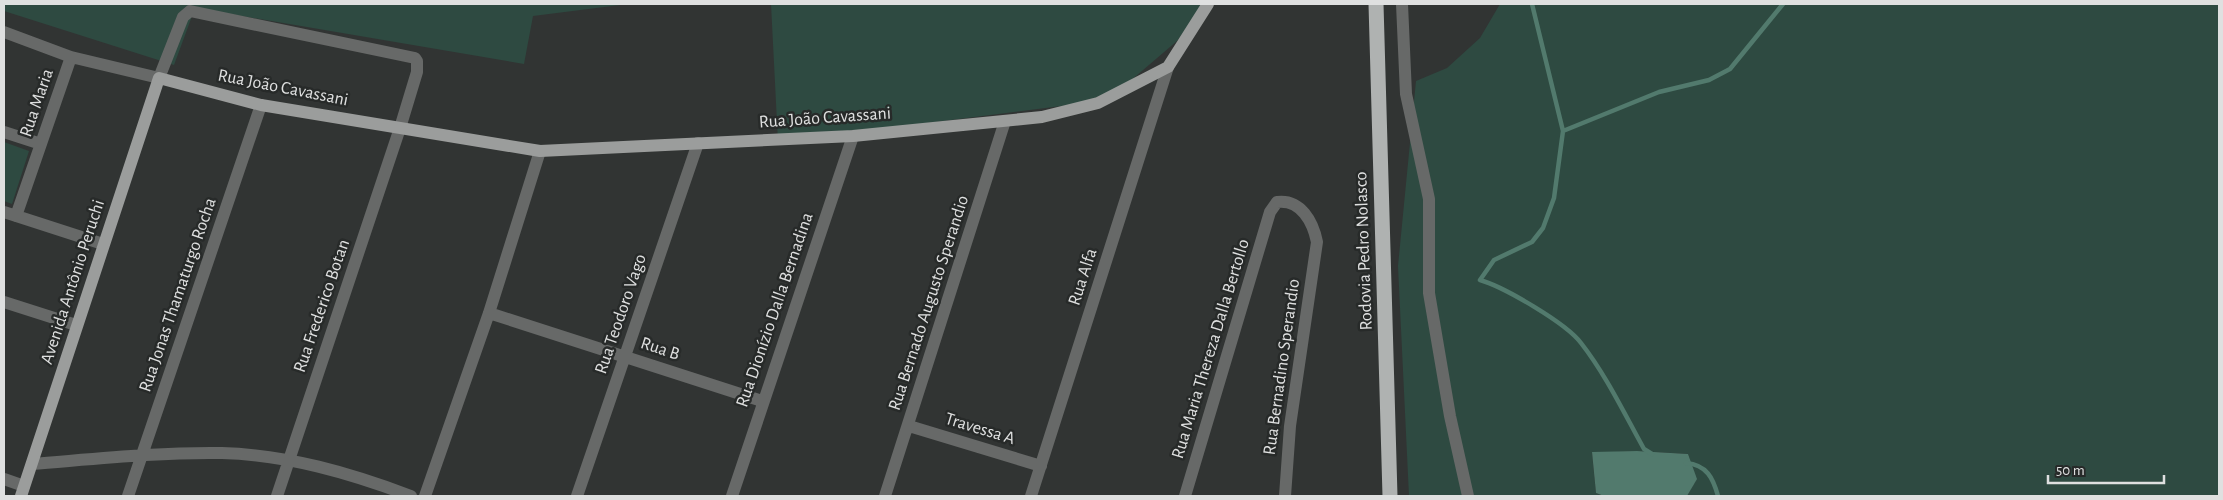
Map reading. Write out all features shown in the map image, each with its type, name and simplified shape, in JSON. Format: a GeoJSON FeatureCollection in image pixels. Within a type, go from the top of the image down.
{"type":"FeatureCollection","features":[{"type":"Feature","properties":{"kind":"highway","name":"Rodovia Pedro Nolasco"},"geometry":{"type":"LineString","coordinates":[[1376,4],[1390,496]]}},
{"type":"Feature","properties":{"kind":"main road"},"geometry":{"type":"LineString","coordinates":[[1168,68],[1208,4]]}},
{"type":"Feature","properties":{"kind":"main road","name":"Rua João Cavassani"},"geometry":{"type":"LineString","coordinates":[[159,78],[261,105],[540,152],[853,136],[1042,117],[1098,103],[1168,68]]}},
{"type":"Feature","properties":{"kind":"main road","name":"Avenida Antônio Peruchi"},"geometry":{"type":"LineString","coordinates":[[22,491],[159,78]]}},
{"type":"Feature","properties":{"kind":"street"},"geometry":{"type":"LineString","coordinates":[[1402,4],[1406,94],[1429,200],[1429,292],[1450,416],[1468,496]]}},
{"type":"Feature","properties":{"kind":"street"},"geometry":{"type":"LineString","coordinates":[[159,78],[183,17],[190,11],[414,58],[419,65],[400,128]]}},
{"type":"Feature","properties":{"kind":"street","name":"Rua João Cavassani"},"geometry":{"type":"LineString","coordinates":[[4,32],[71,57],[159,78]]}},
{"type":"Feature","properties":{"kind":"street","name":"Rua Maria"},"geometry":{"type":"LineString","coordinates":[[16,216],[71,57]]}},
{"type":"Feature","properties":{"kind":"street","name":"Rua Alfa"},"geometry":{"type":"LineString","coordinates":[[1031,496],[1168,68]]}},
{"type":"Feature","properties":{"kind":"street","name":"Rua Jonas Thamaturgo Rocha"},"geometry":{"type":"LineString","coordinates":[[128,496],[261,105]]}},
{"type":"Feature","properties":{"kind":"street","name":"Rua Bernado Augusto Sperandio"},"geometry":{"type":"LineString","coordinates":[[885,496],[909,426],[1005,121]]}},
{"type":"Feature","properties":{"kind":"street","name":"Rua Frederico Botan"},"geometry":{"type":"LineString","coordinates":[[277,496],[400,128]]}},
{"type":"Feature","properties":{"kind":"street"},"geometry":{"type":"LineString","coordinates":[[4,132],[41,144]]}},
{"type":"Feature","properties":{"kind":"street","name":"Rua Dionízio Dalla Bernadina"},"geometry":{"type":"LineString","coordinates":[[732,496],[762,401],[853,136]]}},
{"type":"Feature","properties":{"kind":"street","name":"Rua Teodoro Vago"},"geometry":{"type":"LineString","coordinates":[[577,496],[698,143]]}},
{"type":"Feature","properties":{"kind":"street"},"geometry":{"type":"LineString","coordinates":[[425,496],[489,313],[540,152]]}},
{"type":"Feature","properties":{"kind":"street","name":"Rua Maria Thereza Dalla Bertollo"},"geometry":{"type":"LineString","coordinates":[[1185,496],[1270,212],[1276,202],[1290,203],[1309,218],[1317,242]]}},
{"type":"Feature","properties":{"kind":"street"},"geometry":{"type":"LineString","coordinates":[[4,212],[103,244]]}},
{"type":"Feature","properties":{"kind":"street","name":"Rua Bernadino Sperandio"},"geometry":{"type":"LineString","coordinates":[[1285,496],[1290,426],[1317,242]]}},
{"type":"Feature","properties":{"kind":"street"},"geometry":{"type":"LineString","coordinates":[[4,302],[76,325]]}},
{"type":"Feature","properties":{"kind":"street","name":"Rua B"},"geometry":{"type":"LineString","coordinates":[[489,313],[762,401]]}},
{"type":"Feature","properties":{"kind":"street","name":"Travessa A"},"geometry":{"type":"LineString","coordinates":[[909,426],[1041,466]]}},
{"type":"Feature","properties":{"kind":"street"},"geometry":{"type":"LineString","coordinates":[[32,464],[141,456],[224,453],[289,460],[354,475],[411,496]]}},
{"type":"Feature","properties":{"kind":"street"},"geometry":{"type":"LineString","coordinates":[[4,479],[22,491]]}},
{"type":"Feature","properties":{"kind":"shaded area"},"geometry":{"type":"Polygon","coordinates":[[[4,4],[628,4],[533,16],[524,64],[195,8],[174,65],[4,11],[4,4]]]}},
{"type":"Feature","properties":{"kind":"shaded area"},"geometry":{"type":"Polygon","coordinates":[[[771,4],[1204,4],[1177,41],[1129,82],[1085,103],[778,142],[771,4]]]}},
{"type":"Feature","properties":{"kind":"shaded area"},"geometry":{"type":"Polygon","coordinates":[[[1500,4],[2219,4],[2219,496],[1687,496],[1696,479],[1688,454],[1637,451],[1592,453],[1596,493],[1604,496],[1409,496],[1398,266],[1416,81],[1447,68],[1480,38],[1500,4]]]}},
{"type":"Feature","properties":{"kind":"shaded area"},"geometry":{"type":"Polygon","coordinates":[[[4,142],[29,151],[12,204],[4,201],[4,142]]]}},
{"type":"Feature","properties":{"kind":"shaded area"},"geometry":{"type":"Polygon","coordinates":[[[1637,451],[1688,454],[1697,479],[1687,496],[1604,496],[1596,493],[1592,452],[1637,451]]]}},
{"type":"Feature","properties":{"kind":"waterway"},"geometry":{"type":"LineString","coordinates":[[1532,4],[1563,131],[1554,198],[1543,228],[1532,242],[1494,260],[1480,280],[1504,290],[1549,316],[1581,343],[1599,368],[1644,449],[1652,454]]}},
{"type":"Feature","properties":{"kind":"waterway"},"geometry":{"type":"LineString","coordinates":[[1563,131],[1659,92],[1709,80],[1730,69],[1783,4]]}},
{"type":"Feature","properties":{"kind":"waterway"},"geometry":{"type":"LineString","coordinates":[[1686,463],[1699,466],[1708,474],[1718,496]]}}]}
